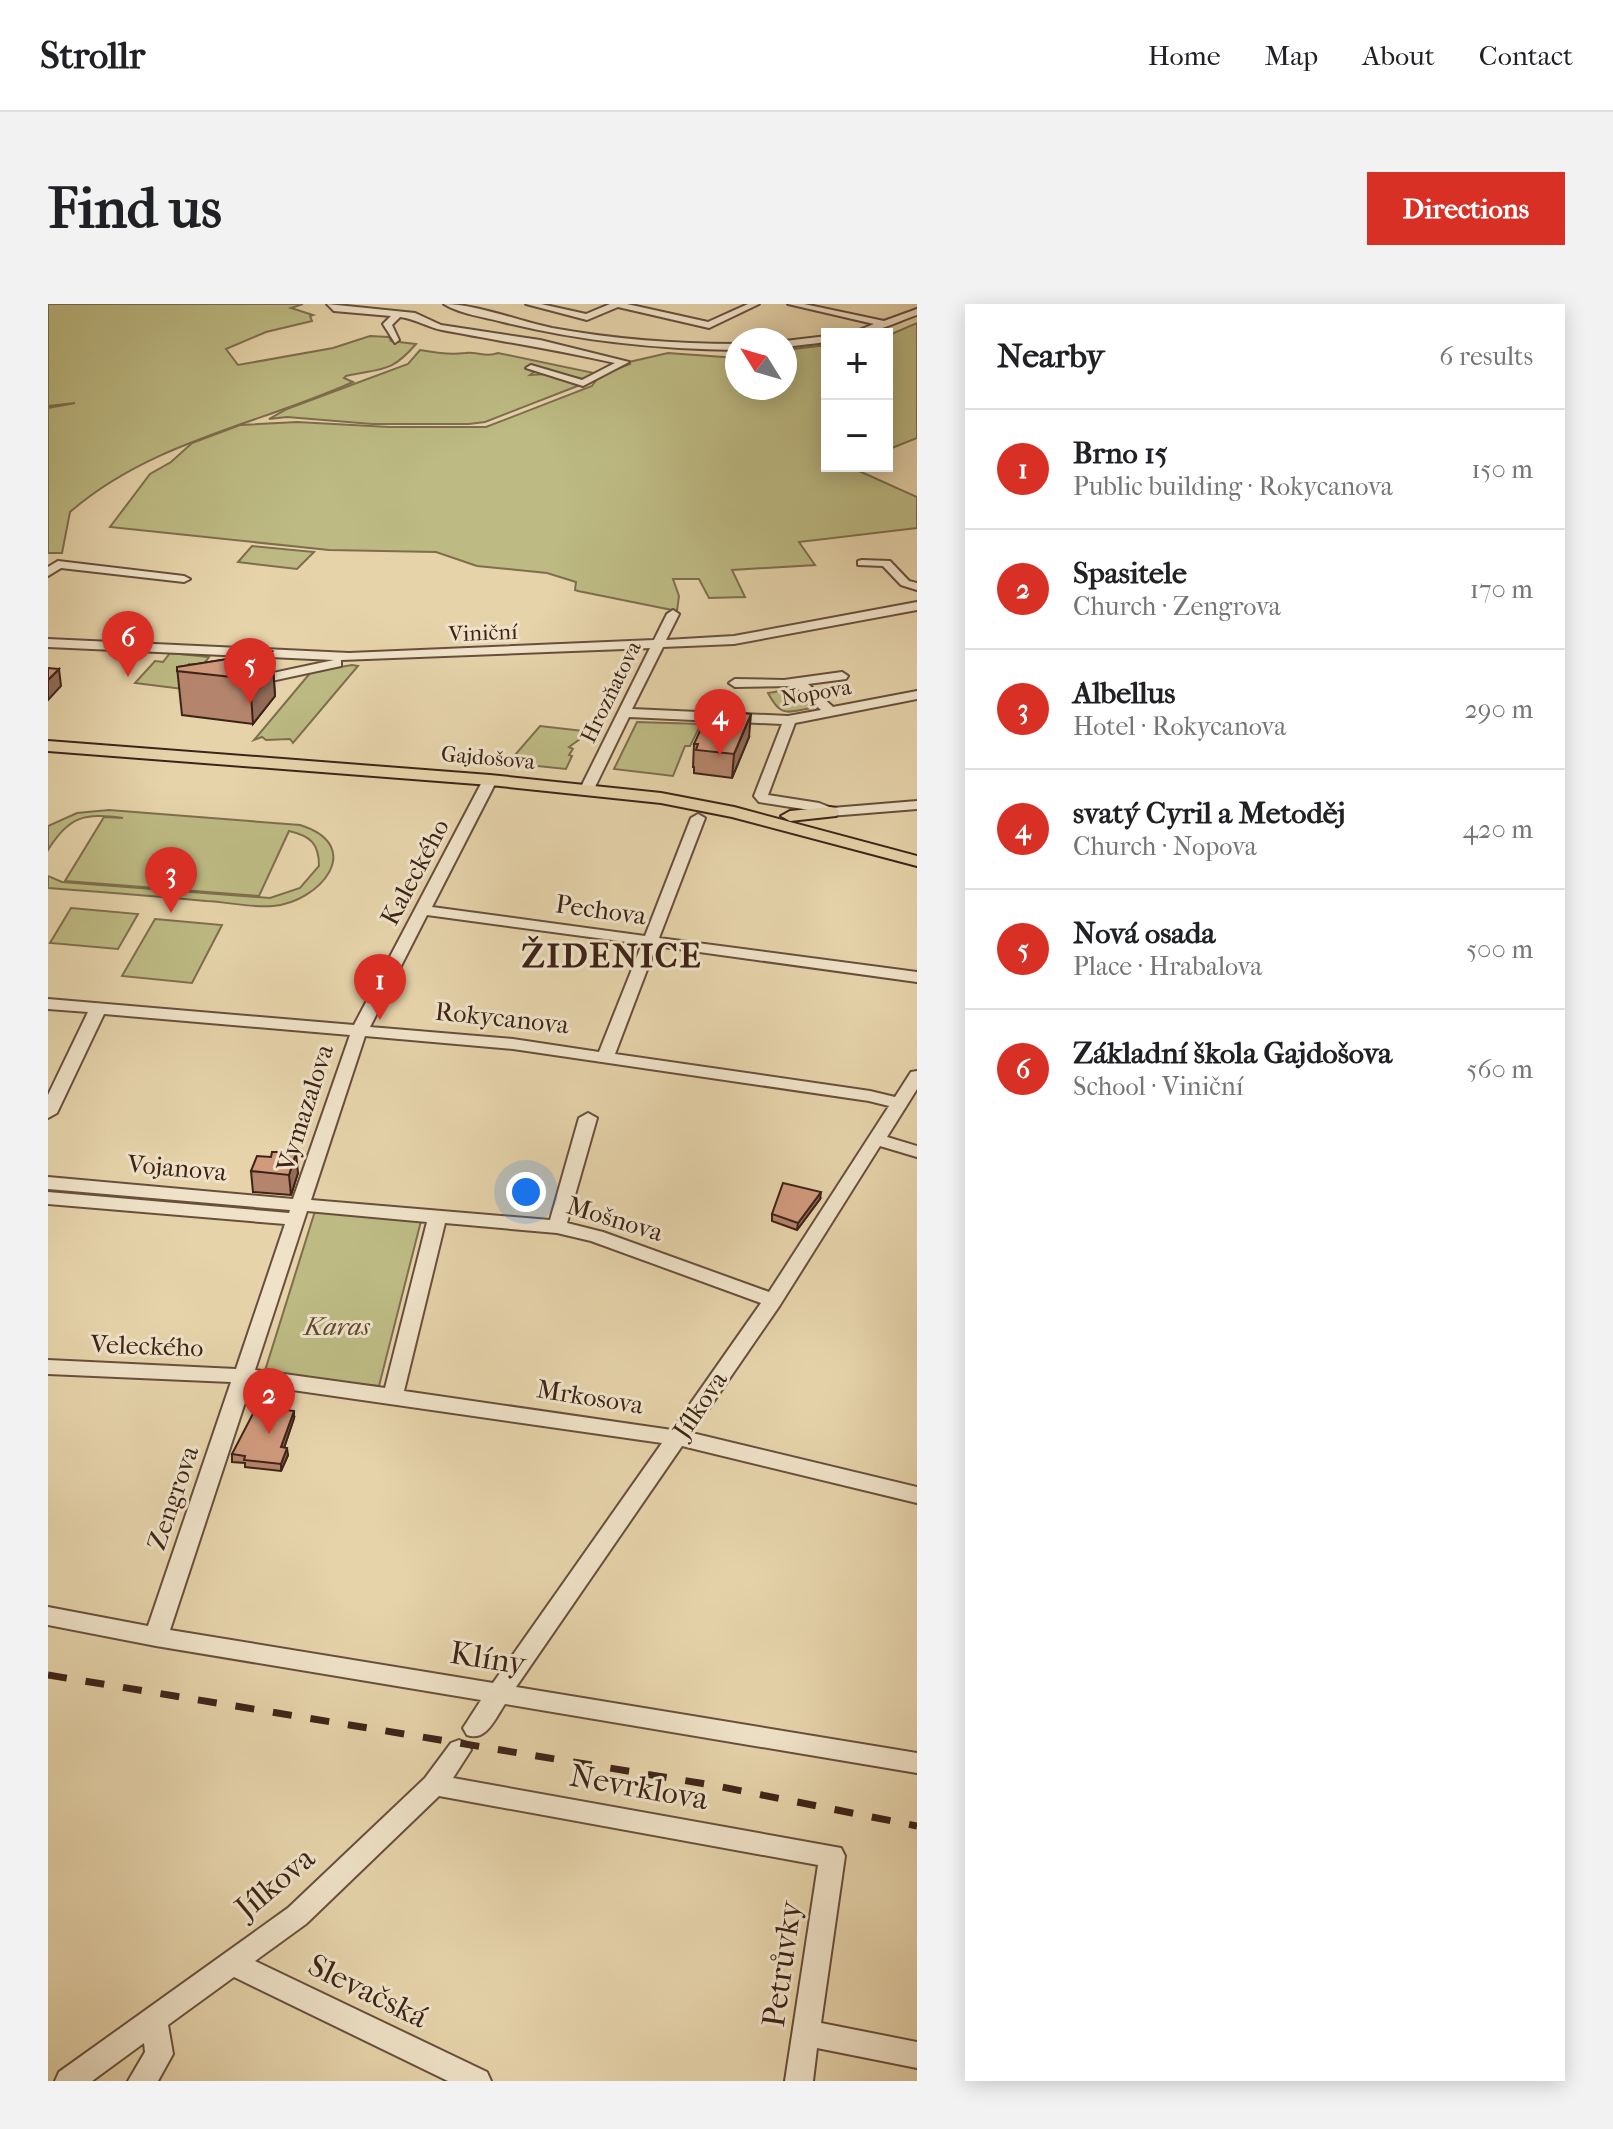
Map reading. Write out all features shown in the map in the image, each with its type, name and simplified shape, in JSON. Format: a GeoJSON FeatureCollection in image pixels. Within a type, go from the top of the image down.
{"type":"FeatureCollection","features":[{"type":"Feature","properties":{"kind":"main road","name":"Gajdošova"},"geometry":{"type":"LineString","coordinates":[[48,736],[682,793],[790,816],[917,851]]}},
{"type":"Feature","properties":{"kind":"main road","name":"Gajdošova"},"geometry":{"type":"LineString","coordinates":[[48,746],[490,780],[590,784],[721,809],[917,861]]}},
{"type":"Feature","properties":{"kind":"main road"},"geometry":{"type":"LineString","coordinates":[[790,816],[830,812]]}},
{"type":"Feature","properties":{"kind":"street"},"geometry":{"type":"LineString","coordinates":[[331,304],[334,308],[418,317],[439,327],[540,343],[624,362],[583,383],[536,371]]}},
{"type":"Feature","properties":{"kind":"street"},"geometry":{"type":"LineString","coordinates":[[363,304],[431,311]]}},
{"type":"Feature","properties":{"kind":"street"},"geometry":{"type":"LineString","coordinates":[[466,309],[479,304]]}},
{"type":"Feature","properties":{"kind":"street"},"geometry":{"type":"LineString","coordinates":[[530,304],[587,317],[617,304],[709,325],[755,304]]}},
{"type":"Feature","properties":{"kind":"street"},"geometry":{"type":"LineString","coordinates":[[792,304],[888,324]]}},
{"type":"Feature","properties":{"kind":"street"},"geometry":{"type":"LineString","coordinates":[[446,308],[466,309],[596,337],[725,347]]}},
{"type":"Feature","properties":{"kind":"street"},"geometry":{"type":"LineString","coordinates":[[874,328],[917,312]]}},
{"type":"Feature","properties":{"kind":"street"},"geometry":{"type":"LineString","coordinates":[[395,340],[387,324],[399,314]]}},
{"type":"Feature","properties":{"kind":"street"},"geometry":{"type":"LineString","coordinates":[[709,325],[715,347]]}},
{"type":"Feature","properties":{"kind":"street"},"geometry":{"type":"LineString","coordinates":[[797,343],[821,340]]}},
{"type":"Feature","properties":{"kind":"street"},"geometry":{"type":"LineString","coordinates":[[862,563],[886,563],[905,583],[917,587]]}},
{"type":"Feature","properties":{"kind":"street"},"geometry":{"type":"LineString","coordinates":[[48,573],[58,564],[184,579]]}},
{"type":"Feature","properties":{"kind":"street","name":"Viniční"},"geometry":{"type":"LineString","coordinates":[[48,643],[349,657],[659,645],[734,640],[917,606]]}},
{"type":"Feature","properties":{"kind":"street","name":"Hrozňatova"},"geometry":{"type":"LineString","coordinates":[[590,784],[673,614]]}},
{"type":"Feature","properties":{"kind":"street"},"geometry":{"type":"LineString","coordinates":[[241,684],[330,665],[349,657]]}},
{"type":"Feature","properties":{"kind":"street"},"geometry":{"type":"LineString","coordinates":[[735,683],[799,683],[842,676]]}},
{"type":"Feature","properties":{"kind":"street"},"geometry":{"type":"LineString","coordinates":[[799,683],[830,711]]}},
{"type":"Feature","properties":{"kind":"street","name":"Nopova"},"geometry":{"type":"LineString","coordinates":[[625,713],[788,720],[917,695]]}},
{"type":"Feature","properties":{"kind":"street"},"geometry":{"type":"LineString","coordinates":[[788,720],[789,725],[761,796],[768,801],[819,807],[830,812],[917,805]]}},
{"type":"Feature","properties":{"kind":"street","name":"Kaleckého"},"geometry":{"type":"LineString","coordinates":[[360,1029],[490,780]]}},
{"type":"Feature","properties":{"kind":"street"},"geometry":{"type":"LineString","coordinates":[[606,1056],[698,818]]}},
{"type":"Feature","properties":{"kind":"street","name":"Pechova"},"geometry":{"type":"LineString","coordinates":[[422,910],[917,977]]}},
{"type":"Feature","properties":{"kind":"street","name":"Rokycanova"},"geometry":{"type":"LineString","coordinates":[[48,1004],[360,1029],[606,1056],[870,1096],[900,1104]]}},
{"type":"Feature","properties":{"kind":"street"},"geometry":{"type":"LineString","coordinates":[[48,1113],[98,1009]]}},
{"type":"Feature","properties":{"kind":"street","name":"Vymazalova"},"geometry":{"type":"LineString","coordinates":[[244,1376],[360,1029]]}},
{"type":"Feature","properties":{"kind":"street","name":"Jílkova"},"geometry":{"type":"LineString","coordinates":[[475,1728],[773,1300],[917,1076]]}},
{"type":"Feature","properties":{"kind":"street"},"geometry":{"type":"LineString","coordinates":[[557,1227],[588,1118]]}},
{"type":"Feature","properties":{"kind":"street"},"geometry":{"type":"LineString","coordinates":[[878,1140],[917,1152]]}},
{"type":"Feature","properties":{"kind":"street","name":"Vojanova"},"geometry":{"type":"LineString","coordinates":[[48,1183],[298,1212]]}},
{"type":"Feature","properties":{"kind":"street","name":"Vojanova"},"geometry":{"type":"LineString","coordinates":[[48,1198],[298,1212]]}},
{"type":"Feature","properties":{"kind":"street","name":"Mošnova"},"geometry":{"type":"LineString","coordinates":[[298,1212],[437,1217],[557,1227],[596,1236],[773,1300]]}},
{"type":"Feature","properties":{"kind":"street"},"geometry":{"type":"LineString","coordinates":[[393,1396],[437,1217]]}},
{"type":"Feature","properties":{"kind":"street","name":"Veleckého"},"geometry":{"type":"LineString","coordinates":[[48,1367],[244,1376],[393,1396]]}},
{"type":"Feature","properties":{"kind":"street","name":"Zengrova"},"geometry":{"type":"LineString","coordinates":[[156,1637],[244,1376]]}},
{"type":"Feature","properties":{"kind":"street","name":"Mrkosova"},"geometry":{"type":"LineString","coordinates":[[393,1396],[678,1438],[917,1495]]}},
{"type":"Feature","properties":{"kind":"street","name":"Klíny"},"geometry":{"type":"LineString","coordinates":[[48,1616],[156,1637],[917,1763]]}},
{"type":"Feature","properties":{"kind":"street","name":"Jílkova"},"geometry":{"type":"LineString","coordinates":[[69,2081],[297,1916],[434,1785],[459,1750]]}},
{"type":"Feature","properties":{"kind":"street","name":"Nevrklova"},"geometry":{"type":"LineString","coordinates":[[434,1785],[832,1856]]}},
{"type":"Feature","properties":{"kind":"street","name":"Petrůvky"},"geometry":{"type":"LineString","coordinates":[[799,2081],[832,1856]]}},
{"type":"Feature","properties":{"kind":"street","name":"Slevačská"},"geometry":{"type":"LineString","coordinates":[[230,1962],[477,2081]]}},
{"type":"Feature","properties":{"kind":"street"},"geometry":{"type":"LineString","coordinates":[[142,2081],[159,2054],[153,2019]]}},
{"type":"Feature","properties":{"kind":"street"},"geometry":{"type":"LineString","coordinates":[[806,2033],[917,2055]]}},
{"type":"Feature","properties":{"kind":"green space"},"geometry":{"type":"Polygon","coordinates":[[[48,304],[303,304],[291,308],[313,315],[310,316],[312,321],[266,332],[226,349],[238,365],[333,348],[370,336],[416,344],[393,365],[346,376],[344,378],[353,382],[207,436],[135,468],[70,512],[62,553],[48,553],[48,408],[75,403],[48,406],[48,304]]]}},
{"type":"Feature","properties":{"kind":"green space"},"geometry":{"type":"Polygon","coordinates":[[[917,323],[917,438],[893,448],[893,400],[893,333],[917,323]]]}},
{"type":"Feature","properties":{"kind":"green space"},"geometry":{"type":"Polygon","coordinates":[[[821,346],[821,472],[861,472],[917,497],[917,528],[799,542],[815,565],[732,570],[745,597],[709,598],[699,579],[673,579],[679,596],[677,611],[578,591],[575,590],[576,582],[547,573],[477,566],[436,552],[329,550],[110,527],[150,474],[171,462],[192,443],[240,425],[297,422],[389,427],[486,427],[592,386],[599,376],[629,362],[668,353],[725,357],[725,400],[797,400],[797,349],[821,346]]]}},
{"type":"Feature","properties":{"kind":"green space"},"geometry":{"type":"Polygon","coordinates":[[[420,350],[448,354],[498,353],[594,373],[587,380],[532,367],[534,372],[530,375],[546,374],[580,385],[485,422],[372,424],[287,417],[269,419],[287,409],[408,364],[420,350]]]}},
{"type":"Feature","properties":{"kind":"green space"},"geometry":{"type":"Polygon","coordinates":[[[252,546],[314,552],[297,569],[238,562],[252,546]]]}},
{"type":"Feature","properties":{"kind":"green space"},"geometry":{"type":"Polygon","coordinates":[[[170,653],[209,657],[203,665],[188,664],[216,668],[183,689],[135,683],[155,661],[163,662],[170,653]]]}},
{"type":"Feature","properties":{"kind":"green space"},"geometry":{"type":"Polygon","coordinates":[[[358,666],[293,743],[290,739],[266,740],[262,737],[254,740],[311,672],[358,666]]]}},
{"type":"Feature","properties":{"kind":"green space"},"geometry":{"type":"Polygon","coordinates":[[[792,689],[812,708],[781,710],[768,693],[792,689]]]}},
{"type":"Feature","properties":{"kind":"green space"},"geometry":{"type":"Polygon","coordinates":[[[637,722],[701,724],[690,746],[685,746],[673,776],[614,769],[637,722]]]}},
{"type":"Feature","properties":{"kind":"green space"},"geometry":{"type":"Polygon","coordinates":[[[540,726],[584,731],[580,739],[569,747],[573,749],[566,769],[508,763],[540,726]]]}},
{"type":"Feature","properties":{"kind":"green space"},"geometry":{"type":"Polygon","coordinates":[[[109,810],[300,825],[320,834],[331,846],[333,859],[329,872],[320,884],[306,895],[273,906],[48,888],[48,876],[62,882],[270,898],[300,888],[319,866],[312,842],[303,835],[289,831],[259,896],[65,881],[104,817],[123,818],[98,816],[79,819],[63,830],[48,850],[48,826],[77,813],[109,810]]]}},
{"type":"Feature","properties":{"kind":"green space"},"geometry":{"type":"Polygon","coordinates":[[[71,908],[138,914],[118,949],[50,943],[71,908]]]}},
{"type":"Feature","properties":{"kind":"green space"},"geometry":{"type":"Polygon","coordinates":[[[155,919],[222,925],[192,983],[122,976],[155,919]]]}},
{"type":"Feature","properties":{"kind":"green space","name":"Karas"},"geometry":{"type":"Polygon","coordinates":[[[315,1211],[421,1221],[379,1386],[264,1374],[315,1211]]]}},
{"type":"Feature","properties":{"kind":"building"},"geometry":{"type":"Polygon","coordinates":[[[272,652],[250,679],[177,671],[177,667],[272,652]]]}},
{"type":"Feature","properties":{"kind":"building"},"geometry":{"type":"Polygon","coordinates":[[[48,668],[59,669],[48,680],[48,668]]]}},
{"type":"Feature","properties":{"kind":"building"},"geometry":{"type":"Polygon","coordinates":[[[710,709],[751,714],[734,754],[696,750],[698,744],[694,744],[710,709]]]}},
{"type":"Feature","properties":{"kind":"building"},"geometry":{"type":"Polygon","coordinates":[[[272,1152],[296,1153],[289,1175],[251,1171],[257,1156],[271,1157],[272,1152]]]}},
{"type":"Feature","properties":{"kind":"building"},"geometry":{"type":"Polygon","coordinates":[[[783,1183],[821,1192],[798,1223],[772,1214],[783,1183]]]}},
{"type":"Feature","properties":{"kind":"building"},"geometry":{"type":"Polygon","coordinates":[[[257,1406],[294,1411],[281,1447],[287,1448],[281,1464],[244,1460],[245,1456],[232,1454],[257,1406]]]}},
{"type":"Feature","properties":{"kind":"railway"},"geometry":{"type":"LineString","coordinates":[[48,1675],[712,1785],[917,1826]]}},
{"type":"Feature","properties":{"kind":"place","name":"Základní škola Gajdošova"},"geometry":{"type":"Point","coordinates":[128,677]}},
{"type":"Feature","properties":{"kind":"place","name":"Nová osada"},"geometry":{"type":"Point","coordinates":[250,704]}},
{"type":"Feature","properties":{"kind":"place","name":"svatý Cyril a Metoděj"},"geometry":{"type":"Point","coordinates":[720,755]}},
{"type":"Feature","properties":{"kind":"place","name":"Albellus"},"geometry":{"type":"Point","coordinates":[171,913]}},
{"type":"Feature","properties":{"kind":"place","name":"Brno 15"},"geometry":{"type":"Point","coordinates":[380,1020]}},
{"type":"Feature","properties":{"kind":"place","name":"Spasitele"},"geometry":{"type":"Point","coordinates":[269,1434]}},
{"type":"Feature","properties":{"kind":"district","name":"ŽIDENICE"},"geometry":{"type":"Point","coordinates":[612,956]}}]}
